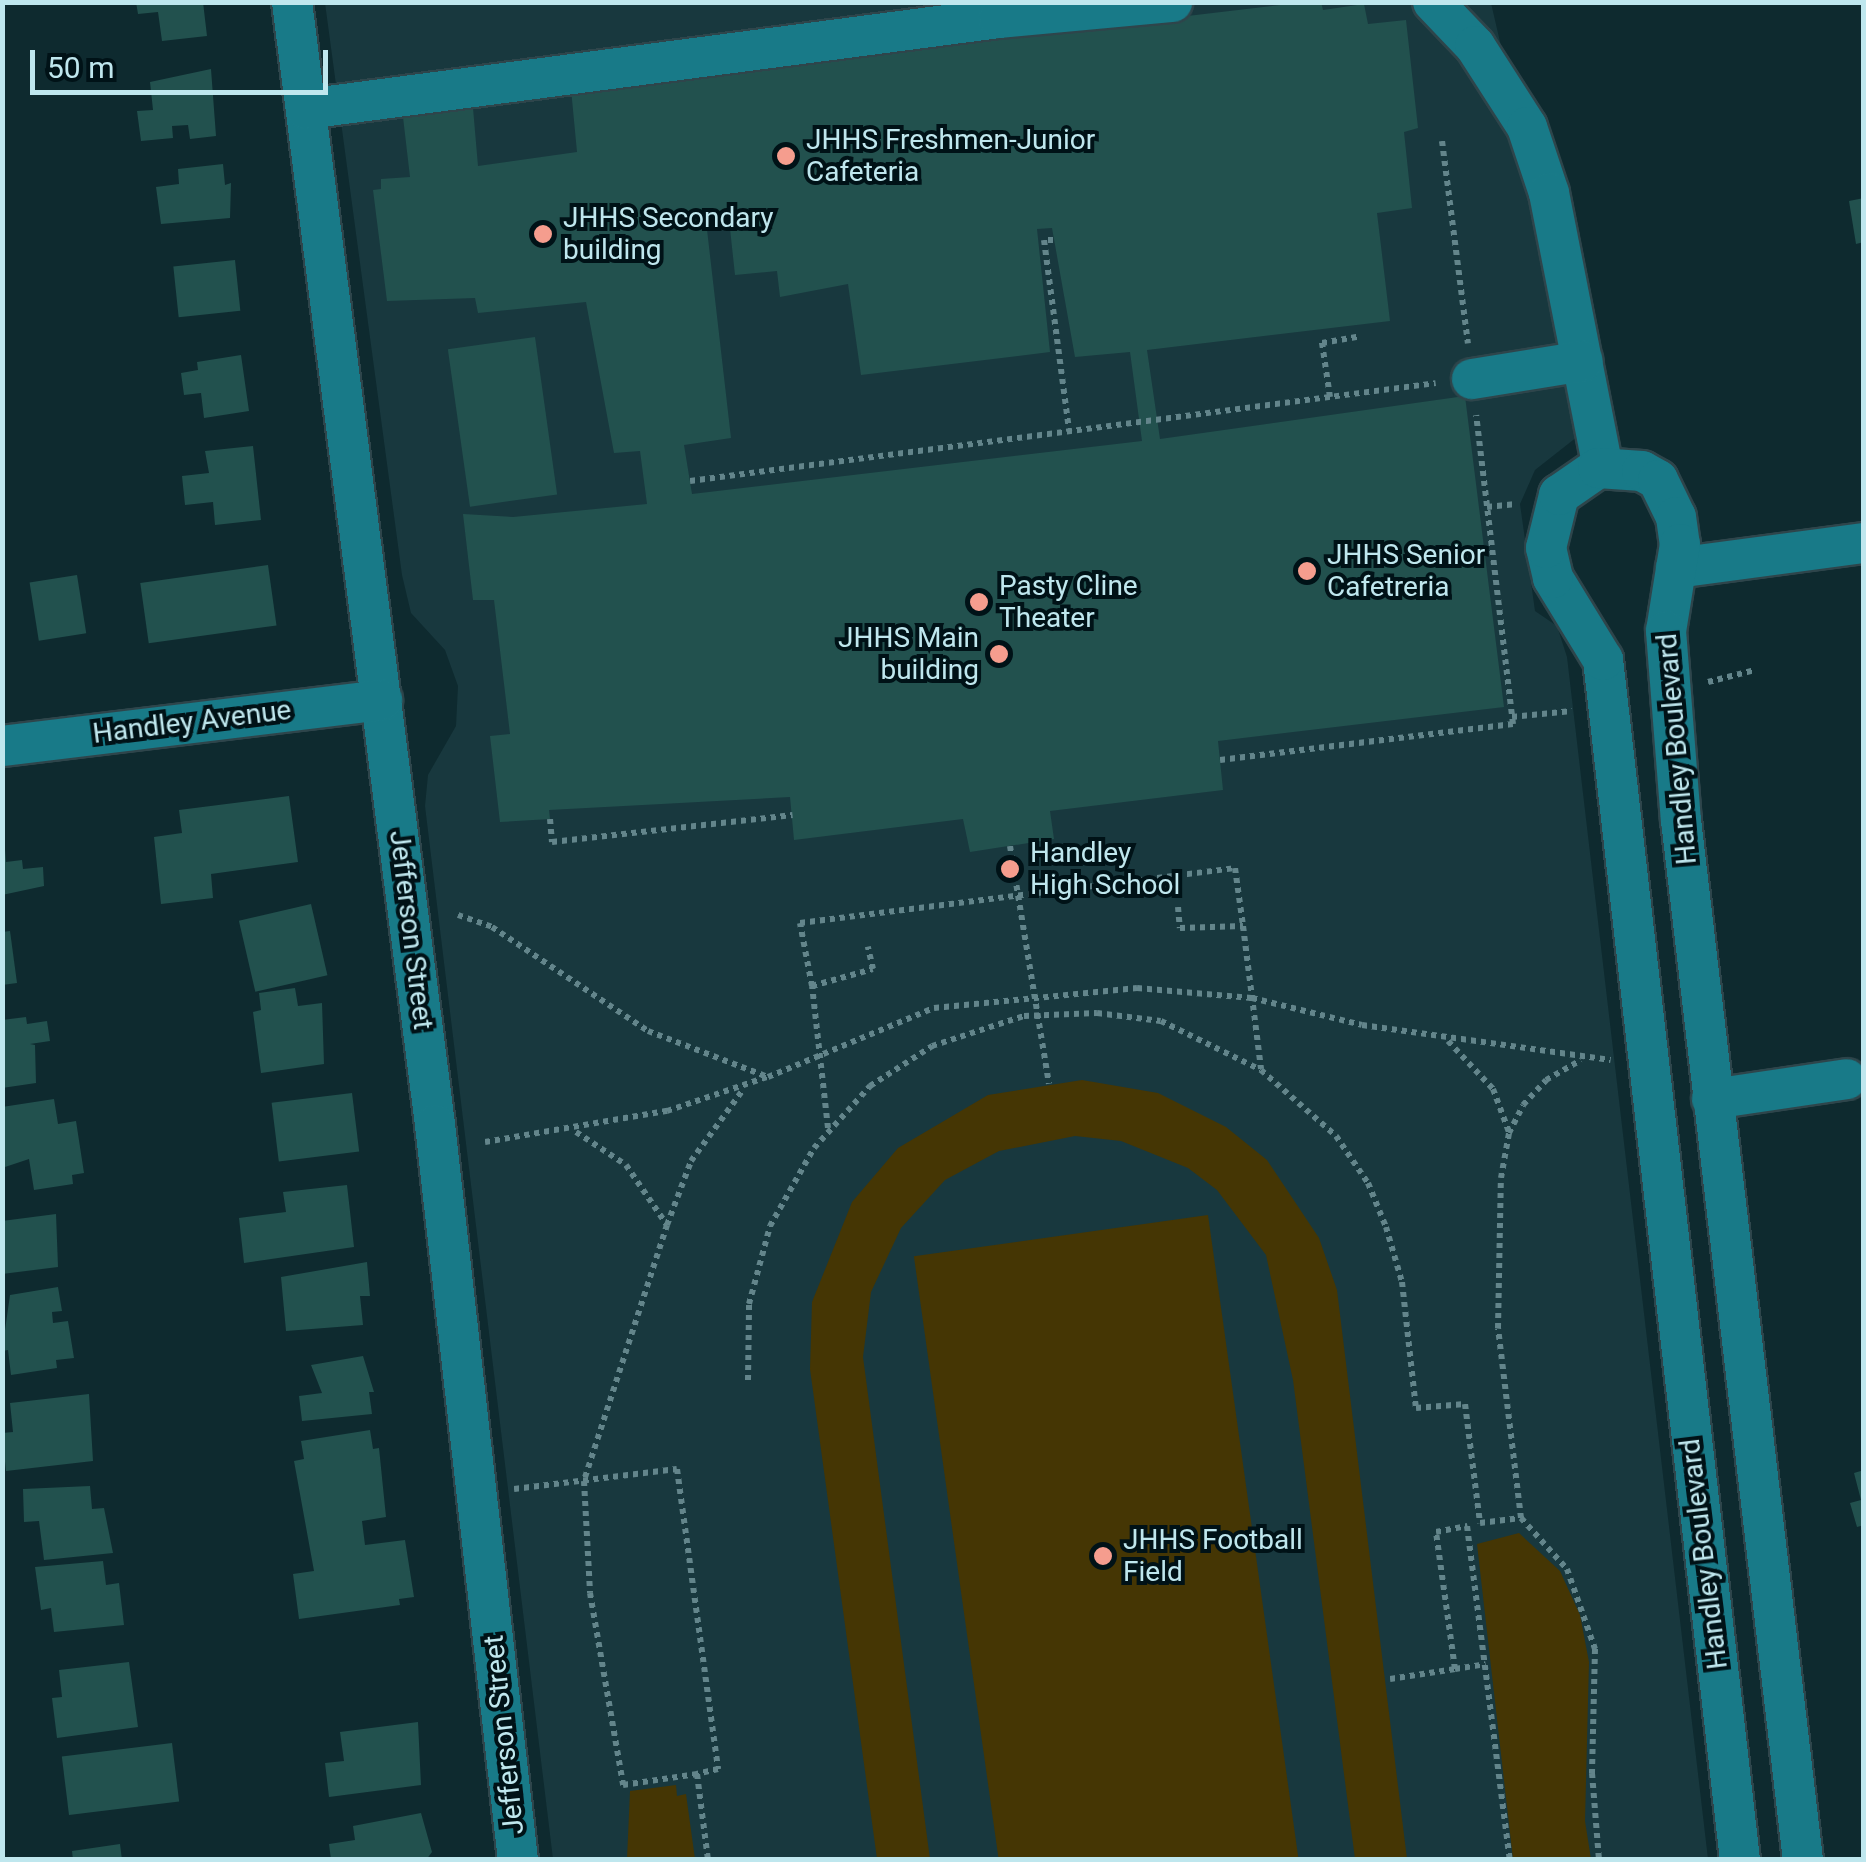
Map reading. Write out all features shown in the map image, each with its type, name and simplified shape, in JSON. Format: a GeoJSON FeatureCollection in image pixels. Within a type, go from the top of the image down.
{"type":"FeatureCollection","features":[{"type":"Feature","properties":{"kind":"street","name":"Jefferson Street"},"geometry":{"type":"LineString","coordinates":[[292,2],[382,700],[518,1860]]}},
{"type":"Feature","properties":{"kind":"street"},"geometry":{"type":"LineString","coordinates":[[306,109],[999,18],[1172,2]]}},
{"type":"Feature","properties":{"kind":"street"},"geometry":{"type":"LineString","coordinates":[[1433,2],[1475,46],[1526,127],[1548,193],[1603,468]]}},
{"type":"Feature","properties":{"kind":"street"},"geometry":{"type":"LineString","coordinates":[[1472,379],[1583,361]]}},
{"type":"Feature","properties":{"kind":"street","name":"Handley Boulevard"},"geometry":{"type":"LineString","coordinates":[[1740,1860],[1603,660],[1553,578],[1546,548],[1559,494],[1576,477],[1603,468],[1642,471],[1671,498],[1680,544],[1666,631],[1712,1106],[1803,1860]]}},
{"type":"Feature","properties":{"kind":"street"},"geometry":{"type":"LineString","coordinates":[[1676,568],[1864,543]]}},
{"type":"Feature","properties":{"kind":"street","name":"Handley Avenue"},"geometry":{"type":"LineString","coordinates":[[2,746],[382,700]]}},
{"type":"Feature","properties":{"kind":"street"},"geometry":{"type":"LineString","coordinates":[[1653,1122],[1847,1079]]}},
{"type":"Feature","properties":{"kind":"street"},"geometry":{"type":"LineString","coordinates":[[1706,1563],[1766,1556]]}},
{"type":"Feature","properties":{"kind":"path"},"geometry":{"type":"LineString","coordinates":[[1442,141],[1466,321]]}},
{"type":"Feature","properties":{"kind":"path"},"geometry":{"type":"LineString","coordinates":[[1053,240],[1044,240],[1070,432]]}},
{"type":"Feature","properties":{"kind":"path"},"geometry":{"type":"LineString","coordinates":[[1330,397],[1322,343],[1360,336]]}},
{"type":"Feature","properties":{"kind":"path"},"geometry":{"type":"LineString","coordinates":[[690,481],[1472,379],[1513,724],[1220,760]]}},
{"type":"Feature","properties":{"kind":"path"},"geometry":{"type":"LineString","coordinates":[[1487,507],[1520,504]]}},
{"type":"Feature","properties":{"kind":"path"},"geometry":{"type":"LineString","coordinates":[[1703,684],[1755,670]]}},
{"type":"Feature","properties":{"kind":"path"},"geometry":{"type":"LineString","coordinates":[[1512,717],[1583,709]]}},
{"type":"Feature","properties":{"kind":"path"},"geometry":{"type":"LineString","coordinates":[[550,819],[552,842],[792,815]]}},
{"type":"Feature","properties":{"kind":"path"},"geometry":{"type":"LineString","coordinates":[[1010,846],[1021,894],[1049,1084]]}},
{"type":"Feature","properties":{"kind":"path"},"geometry":{"type":"LineString","coordinates":[[828,1130],[822,1054],[800,923],[1235,868],[1261,1070]]}},
{"type":"Feature","properties":{"kind":"path"},"geometry":{"type":"LineString","coordinates":[[1178,907],[1180,928],[1244,926]]}},
{"type":"Feature","properties":{"kind":"path"},"geometry":{"type":"LineString","coordinates":[[458,915],[492,927],[648,1031],[768,1077]]}},
{"type":"Feature","properties":{"kind":"path"},"geometry":{"type":"LineString","coordinates":[[812,986],[873,969],[868,947]]}},
{"type":"Feature","properties":{"kind":"path"},"geometry":{"type":"LineString","coordinates":[[485,1142],[575,1131],[742,1090],[934,1008],[1137,988],[1252,998],[1444,1038],[1581,1060],[1613,1060]]}},
{"type":"Feature","properties":{"kind":"path"},"geometry":{"type":"LineString","coordinates":[[748,1380],[749,1304],[763,1245],[789,1188],[828,1130],[870,1086],[932,1046],[1038,1016],[1097,1013],[1161,1021],[1261,1070],[1336,1136],[1368,1182],[1402,1282],[1416,1408],[1465,1404],[1480,1523],[1521,1518]]}},
{"type":"Feature","properties":{"kind":"path"},"geometry":{"type":"LineString","coordinates":[[1444,1038],[1474,1062],[1501,1102],[1509,1133],[1499,1214],[1498,1328],[1521,1518],[1567,1569],[1595,1650],[1592,1774],[1599,1860]]}},
{"type":"Feature","properties":{"kind":"path"},"geometry":{"type":"LineString","coordinates":[[1509,1133],[1534,1090],[1581,1060]]}},
{"type":"Feature","properties":{"kind":"path"},"geometry":{"type":"LineString","coordinates":[[512,1489],[584,1481],[677,1469],[718,1770],[623,1784],[596,1644],[584,1481],[692,1160],[742,1090]]}},
{"type":"Feature","properties":{"kind":"path"},"geometry":{"type":"LineString","coordinates":[[575,1131],[626,1165],[667,1225]]}},
{"type":"Feature","properties":{"kind":"path"},"geometry":{"type":"LineString","coordinates":[[1456,1669],[1436,1532],[1467,1526],[1510,1860]]}},
{"type":"Feature","properties":{"kind":"path"},"geometry":{"type":"LineString","coordinates":[[1390,1679],[1486,1664]]}},
{"type":"Feature","properties":{"kind":"path"},"geometry":{"type":"LineString","coordinates":[[697,1774],[708,1860]]}},
{"type":"Feature","properties":{"kind":"shaded area","name":"Handley High School"},"geometry":{"type":"Polygon","coordinates":[[[325,3],[1491,3],[1583,399],[1582,433],[1535,470],[1520,504],[1535,611],[1557,626],[1567,657],[1708,1859],[553,1859],[425,806],[428,775],[456,726],[458,686],[445,650],[411,613],[402,575],[325,3]]]}},
{"type":"Feature","properties":{"kind":"shaded area"},"geometry":{"type":"Polygon","coordinates":[[[1082,1080],[1158,1093],[1226,1127],[1267,1160],[1319,1238],[1337,1290],[1407,1859],[1355,1859],[1293,1380],[1266,1255],[1217,1190],[1188,1168],[1121,1141],[1075,1136],[999,1151],[945,1180],[901,1228],[871,1292],[863,1357],[930,1859],[877,1859],[810,1369],[812,1302],[852,1202],[898,1148],[988,1095],[1082,1080]]]}},
{"type":"Feature","properties":{"kind":"shaded area","name":"JHHS Football Field"},"geometry":{"type":"Polygon","coordinates":[[[1208,1215],[1298,1859],[999,1860],[914,1256],[1208,1215]]]}},
{"type":"Feature","properties":{"kind":"shaded area"},"geometry":{"type":"Polygon","coordinates":[[[1519,1533],[1560,1571],[1580,1615],[1589,1662],[1585,1821],[1591,1859],[1513,1859],[1477,1544],[1519,1533]]]}},
{"type":"Feature","properties":{"kind":"shaded area"},"geometry":{"type":"Polygon","coordinates":[[[676,1785],[677,1796],[686,1794],[695,1859],[627,1859],[630,1791],[676,1785]]]}},
{"type":"Feature","properties":{"kind":"building"},"geometry":{"type":"Polygon","coordinates":[[[136,2],[203,2],[207,36],[162,41],[158,12],[138,14],[136,2]]]}},
{"type":"Feature","properties":{"kind":"building"},"geometry":{"type":"Polygon","coordinates":[[[1306,2],[1321,2],[1323,10],[1364,4],[1368,24],[1406,20],[1418,128],[1404,132],[1412,208],[1377,213],[1390,321],[1147,350],[1160,439],[1465,396],[1504,707],[1218,741],[1223,790],[1050,811],[1054,839],[970,852],[963,819],[794,840],[790,797],[549,810],[550,819],[500,822],[490,736],[510,734],[494,600],[473,600],[463,514],[513,517],[647,504],[640,451],[614,453],[586,302],[478,313],[475,298],[387,301],[373,190],[381,189],[381,179],[410,177],[403,117],[473,108],[478,166],[577,152],[571,89],[1306,2]],[[728,210],[705,212],[731,438],[684,445],[692,494],[1142,441],[1130,352],[1075,357],[1052,228],[1037,229],[1050,352],[861,375],[848,284],[780,297],[777,271],[735,275],[728,210]]]}},
{"type":"Feature","properties":{"kind":"building"},"geometry":{"type":"Polygon","coordinates":[[[211,69],[216,136],[190,139],[188,125],[172,126],[173,138],[141,141],[137,111],[153,110],[150,82],[211,69]]]}},
{"type":"Feature","properties":{"kind":"building"},"geometry":{"type":"Polygon","coordinates":[[[223,164],[225,185],[231,183],[230,218],[161,224],[156,187],[179,184],[178,169],[223,164]]]}},
{"type":"Feature","properties":{"kind":"building"},"geometry":{"type":"Polygon","coordinates":[[[1864,198],[1864,242],[1856,244],[1849,201],[1864,198]]]}},
{"type":"Feature","properties":{"kind":"building"},"geometry":{"type":"Polygon","coordinates":[[[235,260],[240,311],[179,317],[173,266],[235,260]]]}},
{"type":"Feature","properties":{"kind":"building"},"geometry":{"type":"Polygon","coordinates":[[[535,337],[557,494],[470,507],[448,349],[535,337]]]}},
{"type":"Feature","properties":{"kind":"building"},"geometry":{"type":"Polygon","coordinates":[[[241,355],[249,411],[204,418],[201,393],[184,395],[181,373],[198,370],[197,362],[241,355]]]}},
{"type":"Feature","properties":{"kind":"building"},"geometry":{"type":"Polygon","coordinates":[[[253,446],[261,520],[215,525],[213,502],[185,505],[182,476],[209,473],[205,451],[253,446]]]}},
{"type":"Feature","properties":{"kind":"building"},"geometry":{"type":"Polygon","coordinates":[[[268,565],[276,625],[149,643],[140,583],[268,565]]]}},
{"type":"Feature","properties":{"kind":"building"},"geometry":{"type":"Polygon","coordinates":[[[77,575],[86,633],[39,641],[30,583],[77,575]]]}},
{"type":"Feature","properties":{"kind":"building"},"geometry":{"type":"Polygon","coordinates":[[[289,796],[298,862],[211,874],[213,898],[161,904],[154,837],[182,833],[179,810],[289,796]]]}},
{"type":"Feature","properties":{"kind":"building"},"geometry":{"type":"Polygon","coordinates":[[[5,849],[6,862],[22,860],[23,869],[43,867],[44,886],[2,895],[5,849]]]}},
{"type":"Feature","properties":{"kind":"building"},"geometry":{"type":"Polygon","coordinates":[[[311,904],[327,975],[255,992],[239,921],[311,904]]]}},
{"type":"Feature","properties":{"kind":"building"},"geometry":{"type":"Polygon","coordinates":[[[10,931],[17,983],[2,985],[2,932],[10,931]]]}},
{"type":"Feature","properties":{"kind":"building"},"geometry":{"type":"Polygon","coordinates":[[[295,988],[298,1006],[322,1003],[324,1064],[261,1073],[253,1012],[261,1010],[259,993],[295,988]]]}},
{"type":"Feature","properties":{"kind":"building"},"geometry":{"type":"Polygon","coordinates":[[[26,1017],[27,1024],[47,1021],[50,1041],[30,1044],[35,1045],[36,1083],[2,1088],[2,1020],[26,1017]]]}},
{"type":"Feature","properties":{"kind":"building"},"geometry":{"type":"Polygon","coordinates":[[[352,1093],[359,1152],[279,1161],[272,1103],[352,1093]]]}},
{"type":"Feature","properties":{"kind":"building"},"geometry":{"type":"Polygon","coordinates":[[[54,1099],[58,1124],[76,1121],[84,1173],[72,1175],[73,1184],[34,1190],[29,1159],[2,1168],[2,1107],[54,1099]]]}},
{"type":"Feature","properties":{"kind":"building"},"geometry":{"type":"Polygon","coordinates":[[[347,1185],[354,1247],[244,1263],[239,1218],[286,1212],[283,1192],[347,1185]]]}},
{"type":"Feature","properties":{"kind":"building"},"geometry":{"type":"Polygon","coordinates":[[[56,1214],[58,1267],[2,1274],[2,1221],[56,1214]]]}},
{"type":"Feature","properties":{"kind":"building"},"geometry":{"type":"Polygon","coordinates":[[[367,1262],[370,1296],[360,1296],[363,1325],[286,1331],[281,1277],[367,1262]]]}},
{"type":"Feature","properties":{"kind":"building"},"geometry":{"type":"Polygon","coordinates":[[[58,1287],[62,1311],[52,1312],[53,1323],[68,1321],[74,1358],[56,1360],[57,1368],[11,1375],[8,1350],[2,1351],[10,1295],[58,1287]]]}},
{"type":"Feature","properties":{"kind":"building"},"geometry":{"type":"Polygon","coordinates":[[[363,1356],[374,1392],[369,1392],[372,1414],[302,1421],[299,1396],[322,1393],[311,1365],[363,1356]]]}},
{"type":"Feature","properties":{"kind":"building"},"geometry":{"type":"Polygon","coordinates":[[[89,1394],[93,1461],[6,1471],[2,1433],[13,1432],[10,1403],[89,1394]]]}},
{"type":"Feature","properties":{"kind":"building"},"geometry":{"type":"Polygon","coordinates":[[[370,1430],[373,1449],[379,1448],[386,1517],[362,1521],[365,1545],[405,1540],[414,1597],[399,1599],[400,1605],[299,1619],[293,1574],[314,1571],[294,1461],[304,1459],[301,1441],[370,1430]]]}},
{"type":"Feature","properties":{"kind":"building"},"geometry":{"type":"Polygon","coordinates":[[[1864,1470],[1864,1525],[1857,1527],[1850,1503],[1861,1500],[1854,1473],[1864,1470]]]}},
{"type":"Feature","properties":{"kind":"building"},"geometry":{"type":"Polygon","coordinates":[[[90,1486],[92,1509],[104,1508],[113,1553],[44,1560],[39,1521],[24,1522],[23,1489],[90,1486]]]}},
{"type":"Feature","properties":{"kind":"building"},"geometry":{"type":"Polygon","coordinates":[[[103,1561],[106,1585],[119,1583],[124,1625],[54,1632],[51,1608],[41,1610],[35,1567],[103,1561]]]}},
{"type":"Feature","properties":{"kind":"building"},"geometry":{"type":"Polygon","coordinates":[[[129,1662],[138,1727],[57,1738],[52,1698],[62,1697],[59,1670],[129,1662]]]}},
{"type":"Feature","properties":{"kind":"building"},"geometry":{"type":"Polygon","coordinates":[[[418,1722],[421,1785],[329,1797],[325,1763],[344,1761],[340,1732],[418,1722]]]}},
{"type":"Feature","properties":{"kind":"building"},"geometry":{"type":"Polygon","coordinates":[[[172,1743],[179,1802],[69,1815],[62,1757],[172,1743]]]}},
{"type":"Feature","properties":{"kind":"building"},"geometry":{"type":"Polygon","coordinates":[[[421,1813],[432,1852],[426,1860],[331,1860],[329,1844],[355,1840],[353,1826],[421,1813]]]}},
{"type":"Feature","properties":{"kind":"building"},"geometry":{"type":"Polygon","coordinates":[[[120,1844],[122,1860],[73,1860],[72,1851],[120,1844]]]}},
{"type":"Feature","properties":{"kind":"place","name":"JHHS Freshmen-Junior Cafeteria"},"geometry":{"type":"Point","coordinates":[786,156]}},
{"type":"Feature","properties":{"kind":"place","name":"JHHS Secondary building"},"geometry":{"type":"Point","coordinates":[543,234]}},
{"type":"Feature","properties":{"kind":"place","name":"JHHS Senior Cafetreria"},"geometry":{"type":"Point","coordinates":[1307,571]}},
{"type":"Feature","properties":{"kind":"place","name":"Pasty Cline Theater"},"geometry":{"type":"Point","coordinates":[979,602]}},
{"type":"Feature","properties":{"kind":"place","name":"JHHS Main building"},"geometry":{"type":"Point","coordinates":[999,654]}},
{"type":"Feature","properties":{"kind":"place","name":"Handley High School"},"geometry":{"type":"Point","coordinates":[1010,869]}},
{"type":"Feature","properties":{"kind":"place","name":"JHHS Football Field"},"geometry":{"type":"Point","coordinates":[1103,1556]}}]}
